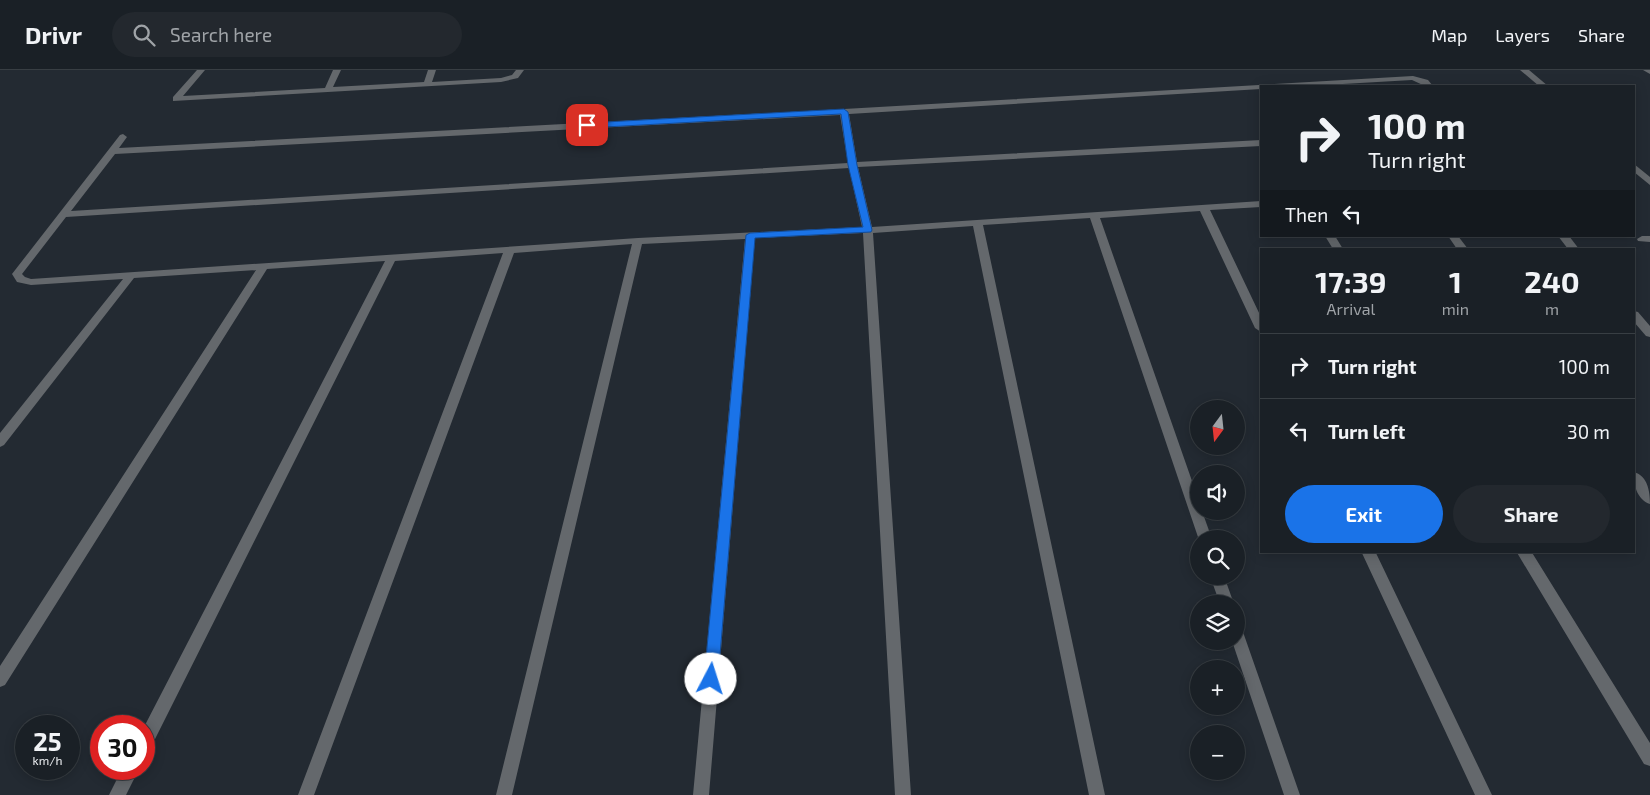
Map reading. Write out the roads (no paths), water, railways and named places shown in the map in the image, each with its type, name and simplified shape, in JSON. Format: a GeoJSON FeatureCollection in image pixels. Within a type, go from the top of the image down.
{"type":"FeatureCollection","features":[{"type":"Feature","properties":{"kind":"street"},"geometry":{"type":"LineString","coordinates":[[201,70],[176,99],[507,80],[518,75],[520,70]]}},
{"type":"Feature","properties":{"kind":"street"},"geometry":{"type":"LineString","coordinates":[[328,90],[337,70]]}},
{"type":"Feature","properties":{"kind":"street"},"geometry":{"type":"LineString","coordinates":[[427,84],[432,70]]}},
{"type":"Feature","properties":{"kind":"street"},"geometry":{"type":"LineString","coordinates":[[1524,70],[1543,85]]}},
{"type":"Feature","properties":{"kind":"street"},"geometry":{"type":"LineString","coordinates":[[1286,85],[1413,78],[1428,85]]}},
{"type":"Feature","properties":{"kind":"street"},"geometry":{"type":"LineString","coordinates":[[112,151],[844,112],[1260,87]]}},
{"type":"Feature","properties":{"kind":"street"},"geometry":{"type":"LineString","coordinates":[[844,112],[853,165],[868,230],[903,795]]}},
{"type":"Feature","properties":{"kind":"street"},"geometry":{"type":"LineString","coordinates":[[123,137],[18,274],[21,280],[31,282],[130,277],[509,250],[750,235],[868,230],[1260,204]]}},
{"type":"Feature","properties":{"kind":"street"},"geometry":{"type":"LineString","coordinates":[[64,214],[853,165],[1260,143]]}},
{"type":"Feature","properties":{"kind":"street"},"geometry":{"type":"LineString","coordinates":[[1635,168],[1650,182]]}},
{"type":"Feature","properties":{"kind":"street"},"geometry":{"type":"LineString","coordinates":[[1204,208],[1260,326]]}},
{"type":"Feature","properties":{"kind":"street"},"geometry":{"type":"LineString","coordinates":[[1094,214],[1202,530]]}},
{"type":"Feature","properties":{"kind":"street"},"geometry":{"type":"LineString","coordinates":[[977,222],[1097,795]]}},
{"type":"Feature","properties":{"kind":"street"},"geometry":{"type":"LineString","coordinates":[[701,795],[750,235]]}},
{"type":"Feature","properties":{"kind":"street"},"geometry":{"type":"LineString","coordinates":[[1331,237],[1337,248]]}},
{"type":"Feature","properties":{"kind":"street"},"geometry":{"type":"LineString","coordinates":[[1454,237],[1462,248]]}},
{"type":"Feature","properties":{"kind":"street"},"geometry":{"type":"LineString","coordinates":[[1564,237],[1573,248]]}},
{"type":"Feature","properties":{"kind":"street"},"geometry":{"type":"LineString","coordinates":[[504,795],[638,242]]}},
{"type":"Feature","properties":{"kind":"street"},"geometry":{"type":"LineString","coordinates":[[306,795],[509,250]]}},
{"type":"Feature","properties":{"kind":"street"},"geometry":{"type":"LineString","coordinates":[[155,721],[391,258]]}},
{"type":"Feature","properties":{"kind":"street"},"geometry":{"type":"LineString","coordinates":[[0,680],[263,267]]}},
{"type":"Feature","properties":{"kind":"street"},"geometry":{"type":"LineString","coordinates":[[0,442],[130,277]]}},
{"type":"Feature","properties":{"kind":"street"},"geometry":{"type":"LineString","coordinates":[[1635,316],[1650,333]]}},
{"type":"Feature","properties":{"kind":"street"},"geometry":{"type":"LineString","coordinates":[[1635,478],[1650,499]]}},
{"type":"Feature","properties":{"kind":"street"},"geometry":{"type":"LineString","coordinates":[[1369,553],[1484,795]]}},
{"type":"Feature","properties":{"kind":"street"},"geometry":{"type":"LineString","coordinates":[[1524,553],[1650,758]]}},
{"type":"Feature","properties":{"kind":"street"},"geometry":{"type":"LineString","coordinates":[[1242,650],[1292,795]]}},
{"type":"Feature","properties":{"kind":"street"},"geometry":{"type":"LineString","coordinates":[[117,795],[125,780]]}}]}
